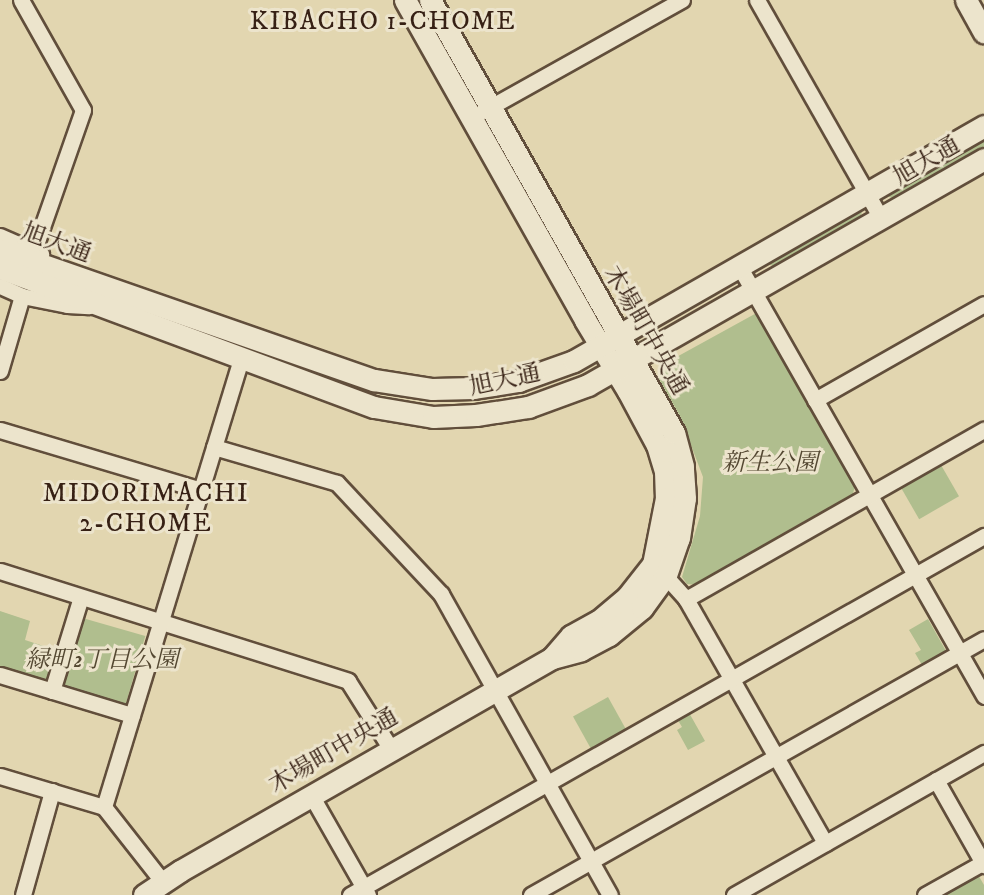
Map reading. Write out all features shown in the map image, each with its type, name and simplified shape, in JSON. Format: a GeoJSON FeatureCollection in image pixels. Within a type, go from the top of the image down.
{"type":"FeatureCollection","features":[{"type":"Feature","properties":{"kind":"street"},"geometry":{"type":"LineString","coordinates":[[21,0],[83,110],[34,250]]}},
{"type":"Feature","properties":{"kind":"street","name":"木場町中央通"},"geometry":{"type":"LineString","coordinates":[[144,895],[162,881],[552,658],[571,636],[598,621],[660,569],[679,538],[685,498],[683,466],[674,433],[624,365],[471,118],[405,0]]}},
{"type":"Feature","properties":{"kind":"street","name":"木場町中央通"},"geometry":{"type":"LineString","coordinates":[[430,0],[490,107],[610,341]]}},
{"type":"Feature","properties":{"kind":"street"},"geometry":{"type":"LineString","coordinates":[[471,118],[682,0]]}},
{"type":"Feature","properties":{"kind":"street"},"geometry":{"type":"LineString","coordinates":[[757,0],[881,218]]}},
{"type":"Feature","properties":{"kind":"street"},"geometry":{"type":"LineString","coordinates":[[966,0],[984,32]]}},
{"type":"Feature","properties":{"kind":"street","name":"旭大通"},"geometry":{"type":"LineString","coordinates":[[0,268],[374,380],[432,389],[474,388],[518,381],[574,361],[984,126]]}},
{"type":"Feature","properties":{"kind":"street","name":"旭大通"},"geometry":{"type":"LineString","coordinates":[[0,250],[241,358],[374,407],[433,417],[476,415],[528,407],[588,385],[984,159]]}},
{"type":"Feature","properties":{"kind":"street"},"geometry":{"type":"LineString","coordinates":[[0,236],[78,268],[101,297],[67,306],[22,296],[0,286]]}},
{"type":"Feature","properties":{"kind":"street"},"geometry":{"type":"LineString","coordinates":[[739,266],[984,696]]}},
{"type":"Feature","properties":{"kind":"street"},"geometry":{"type":"LineString","coordinates":[[0,371],[22,296]]}},
{"type":"Feature","properties":{"kind":"street"},"geometry":{"type":"LineString","coordinates":[[815,400],[984,304]]}},
{"type":"Feature","properties":{"kind":"street"},"geometry":{"type":"LineString","coordinates":[[105,807],[241,358]]}},
{"type":"Feature","properties":{"kind":"street"},"geometry":{"type":"LineString","coordinates":[[0,430],[201,490]]}},
{"type":"Feature","properties":{"kind":"street"},"geometry":{"type":"LineString","coordinates":[[686,599],[984,430]]}},
{"type":"Feature","properties":{"kind":"street"},"geometry":{"type":"LineString","coordinates":[[214,447],[337,483],[441,594],[610,895]]}},
{"type":"Feature","properties":{"kind":"street"},"geometry":{"type":"LineString","coordinates":[[311,795],[360,893],[984,536]]}},
{"type":"Feature","properties":{"kind":"street"},"geometry":{"type":"LineString","coordinates":[[660,569],[686,599],[825,843]]}},
{"type":"Feature","properties":{"kind":"street"},"geometry":{"type":"LineString","coordinates":[[0,571],[348,681],[391,749]]}},
{"type":"Feature","properties":{"kind":"street"},"geometry":{"type":"LineString","coordinates":[[52,691],[81,597]]}},
{"type":"Feature","properties":{"kind":"street"},"geometry":{"type":"LineString","coordinates":[[531,895],[984,639]]}},
{"type":"Feature","properties":{"kind":"street"},"geometry":{"type":"LineString","coordinates":[[0,675],[132,715]]}},
{"type":"Feature","properties":{"kind":"street"},"geometry":{"type":"LineString","coordinates":[[734,895],[753,890],[825,843],[984,753]]}},
{"type":"Feature","properties":{"kind":"street"},"geometry":{"type":"LineString","coordinates":[[0,776],[105,807],[162,881]]}},
{"type":"Feature","properties":{"kind":"street"},"geometry":{"type":"LineString","coordinates":[[925,895],[984,863],[936,780]]}},
{"type":"Feature","properties":{"kind":"street"},"geometry":{"type":"LineString","coordinates":[[23,895],[52,791]]}},
{"type":"Feature","properties":{"kind":"green space"},"geometry":{"type":"Polygon","coordinates":[[[498,136],[593,311],[590,313],[492,139],[498,136]]]}},
{"type":"Feature","properties":{"kind":"green space"},"geometry":{"type":"Polygon","coordinates":[[[935,139],[937,142],[880,181],[878,178],[935,139]]]}},
{"type":"Feature","properties":{"kind":"green space"},"geometry":{"type":"Polygon","coordinates":[[[984,139],[984,147],[892,198],[887,196],[889,192],[984,139]]]}},
{"type":"Feature","properties":{"kind":"green space"},"geometry":{"type":"Polygon","coordinates":[[[858,210],[862,211],[861,216],[773,266],[768,264],[768,262],[858,210]]]}},
{"type":"Feature","properties":{"kind":"green space","name":"新生公園"},"geometry":{"type":"Polygon","coordinates":[[[762,310],[857,479],[852,497],[697,585],[687,584],[682,577],[700,516],[703,477],[680,416],[659,379],[662,365],[762,310]]]}},
{"type":"Feature","properties":{"kind":"green space"},"geometry":{"type":"Polygon","coordinates":[[[941,465],[959,496],[919,519],[901,488],[941,465]]]}},
{"type":"Feature","properties":{"kind":"green space"},"geometry":{"type":"Polygon","coordinates":[[[0,611],[30,621],[25,640],[59,651],[49,682],[0,667],[0,611]]]}},
{"type":"Feature","properties":{"kind":"green space","name":"緑町2丁目公園"},"geometry":{"type":"Polygon","coordinates":[[[79,617],[145,636],[125,705],[59,686],[79,617]]]}},
{"type":"Feature","properties":{"kind":"green space"},"geometry":{"type":"Polygon","coordinates":[[[928,619],[946,651],[922,665],[915,653],[921,650],[909,630],[928,619]]]}},
{"type":"Feature","properties":{"kind":"green space"},"geometry":{"type":"Polygon","coordinates":[[[608,697],[627,731],[592,751],[573,716],[608,697]]]}},
{"type":"Feature","properties":{"kind":"green space"},"geometry":{"type":"Polygon","coordinates":[[[688,711],[705,741],[688,750],[677,730],[682,727],[676,717],[688,711]]]}},
{"type":"Feature","properties":{"kind":"green space"},"geometry":{"type":"Polygon","coordinates":[[[977,873],[984,885],[984,895],[939,895],[977,873]]]}},
{"type":"Feature","properties":{"kind":"district","name":"KIBACHO 1-CHOME"},"geometry":{"type":"Point","coordinates":[383,22]}},
{"type":"Feature","properties":{"kind":"district","name":"MIDORIMACHI 2-CHOME"},"geometry":{"type":"Point","coordinates":[146,509]}}]}
